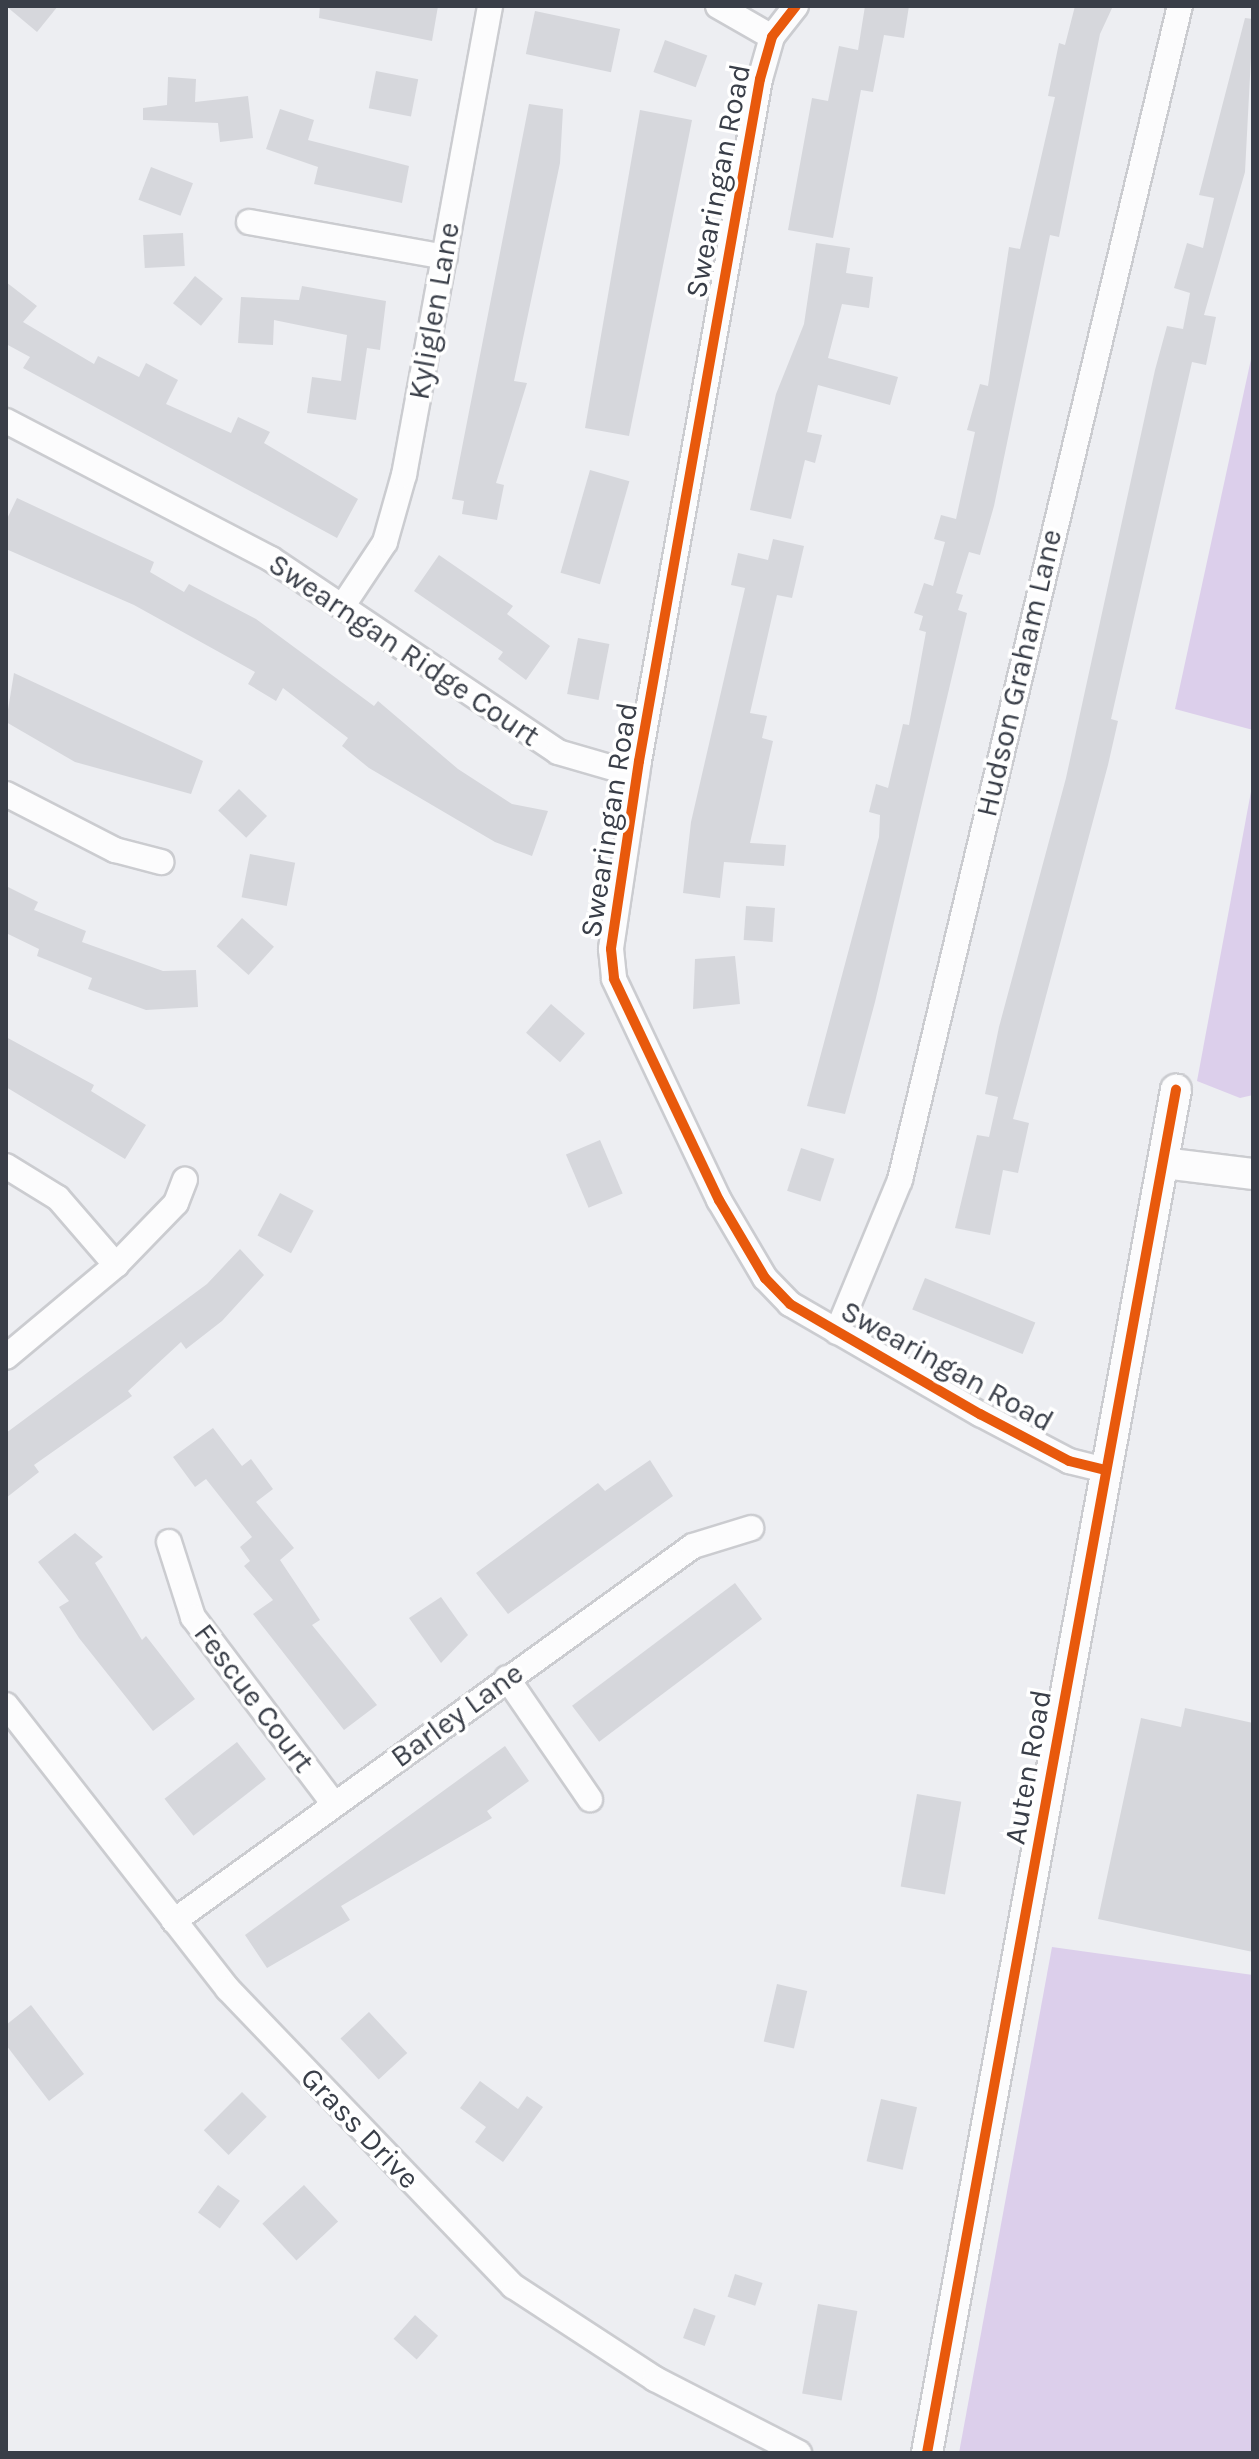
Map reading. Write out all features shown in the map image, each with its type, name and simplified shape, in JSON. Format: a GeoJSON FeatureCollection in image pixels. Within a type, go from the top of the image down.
{"type":"FeatureCollection","features":[{"type":"Feature","properties":{"kind":"street","name":"Kyliglen Lane"},"geometry":{"type":"LineString","coordinates":[[344,604],[385,542],[396,502],[445,257],[490,6]]}},
{"type":"Feature","properties":{"kind":"street"},"geometry":{"type":"LineString","coordinates":[[718,6],[772,37]]}},
{"type":"Feature","properties":{"kind":"street","name":"Swearingan Road"},"geometry":{"type":"LineString","coordinates":[[796,6],[772,37],[637,775],[611,949],[614,979],[748,1254],[790,1304],[1069,1461],[1106,1470]]}},
{"type":"Feature","properties":{"kind":"street","name":"Hudson Graham Lane"},"geometry":{"type":"LineString","coordinates":[[837,1332],[900,1180],[1180,6]]}},
{"type":"Feature","properties":{"kind":"street"},"geometry":{"type":"LineString","coordinates":[[249,222],[445,257]]}},
{"type":"Feature","properties":{"kind":"street","name":"Swearngan Ridge Court"},"geometry":{"type":"LineString","coordinates":[[6,421],[344,604],[515,728],[558,752],[637,775]]}},
{"type":"Feature","properties":{"kind":"street"},"geometry":{"type":"LineString","coordinates":[[6,794],[115,850],[161,862]]}},
{"type":"Feature","properties":{"kind":"street","name":"Auten Road"},"geometry":{"type":"LineString","coordinates":[[927,2453],[1176,1090]]}},
{"type":"Feature","properties":{"kind":"street"},"geometry":{"type":"LineString","coordinates":[[1163,1163],[1253,1174]]}},
{"type":"Feature","properties":{"kind":"street"},"geometry":{"type":"LineString","coordinates":[[6,1166],[58,1198],[116,1265]]}},
{"type":"Feature","properties":{"kind":"street"},"geometry":{"type":"LineString","coordinates":[[6,1357],[116,1265],[176,1203],[185,1180]]}},
{"type":"Feature","properties":{"kind":"street","name":"Barley Lane"},"geometry":{"type":"LineString","coordinates":[[174,1921],[693,1546],[751,1528]]}},
{"type":"Feature","properties":{"kind":"street","name":"Fescue Court"},"geometry":{"type":"LineString","coordinates":[[169,1542],[193,1617],[334,1804]]}},
{"type":"Feature","properties":{"kind":"street"},"geometry":{"type":"LineString","coordinates":[[507,1678],[590,1799]]}},
{"type":"Feature","properties":{"kind":"street","name":"Grass Drive"},"geometry":{"type":"LineString","coordinates":[[6,1705],[228,1989],[513,2286],[655,2379],[799,2453]]}},
{"type":"Feature","properties":{"kind":"shaded area"},"geometry":{"type":"Polygon","coordinates":[[[1253,350],[1253,730],[1175,709],[1253,350]]]}},
{"type":"Feature","properties":{"kind":"shaded area"},"geometry":{"type":"Polygon","coordinates":[[[1253,781],[1253,1095],[1240,1098],[1197,1081],[1253,781]]]}},
{"type":"Feature","properties":{"kind":"shaded area"},"geometry":{"type":"Polygon","coordinates":[[[1052,1947],[1253,1975],[1253,2453],[959,2453],[1052,1947]]]}},
{"type":"Feature","properties":{"kind":"building"},"geometry":{"type":"Polygon","coordinates":[[[6,6],[58,6],[37,32],[6,6]]]}},
{"type":"Feature","properties":{"kind":"building"},"geometry":{"type":"Polygon","coordinates":[[[320,6],[438,6],[432,41],[319,18],[320,6]]]}},
{"type":"Feature","properties":{"kind":"building"},"geometry":{"type":"Polygon","coordinates":[[[865,6],[909,6],[904,38],[884,35],[873,92],[861,90],[833,238],[788,230],[812,98],[828,101],[839,46],[858,50],[865,6]]]}},
{"type":"Feature","properties":{"kind":"building"},"geometry":{"type":"Polygon","coordinates":[[[1075,6],[1113,6],[1100,34],[1059,237],[1050,235],[994,506],[980,555],[969,552],[956,593],[963,595],[958,610],[967,613],[875,1002],[845,1114],[807,1106],[879,837],[880,815],[869,812],[876,784],[888,788],[903,724],[909,725],[926,632],[919,630],[923,616],[914,613],[924,583],[933,586],[945,542],[934,539],[941,515],[956,519],[975,432],[967,430],[980,384],[988,386],[1009,247],[1020,249],[1055,97],[1048,96],[1059,43],[1065,45],[1075,6]]]}},
{"type":"Feature","properties":{"kind":"building"},"geometry":{"type":"Polygon","coordinates":[[[535,11],[620,29],[611,72],[526,54],[535,11]]]}},
{"type":"Feature","properties":{"kind":"building"},"geometry":{"type":"Polygon","coordinates":[[[1245,18],[1253,19],[1245,172],[1204,315],[1216,317],[1206,365],[1192,362],[1111,719],[1118,721],[1108,765],[1013,1119],[1029,1123],[1018,1173],[1003,1170],[990,1235],[955,1228],[977,1135],[989,1137],[998,1097],[985,1094],[999,1027],[1066,778],[1155,370],[1167,326],[1183,329],[1190,293],[1174,288],[1187,243],[1203,248],[1214,198],[1199,195],[1245,18]]]}},
{"type":"Feature","properties":{"kind":"building"},"geometry":{"type":"Polygon","coordinates":[[[665,40],[707,55],[696,87],[653,72],[665,40]]]}},
{"type":"Feature","properties":{"kind":"building"},"geometry":{"type":"Polygon","coordinates":[[[376,71],[418,79],[411,117],[369,108],[376,71]]]}},
{"type":"Feature","properties":{"kind":"building"},"geometry":{"type":"Polygon","coordinates":[[[168,77],[196,79],[195,102],[248,96],[253,138],[220,142],[218,123],[143,120],[143,108],[167,105],[168,77]]]}},
{"type":"Feature","properties":{"kind":"building"},"geometry":{"type":"Polygon","coordinates":[[[529,104],[563,109],[560,163],[514,381],[527,383],[496,483],[504,485],[497,520],[462,514],[464,501],[452,499],[529,104]]]}},
{"type":"Feature","properties":{"kind":"building"},"geometry":{"type":"Polygon","coordinates":[[[280,109],[314,120],[308,140],[409,166],[402,203],[314,184],[318,167],[266,149],[280,109]]]}},
{"type":"Feature","properties":{"kind":"building"},"geometry":{"type":"Polygon","coordinates":[[[640,110],[692,120],[629,436],[585,428],[640,110]]]}},
{"type":"Feature","properties":{"kind":"building"},"geometry":{"type":"Polygon","coordinates":[[[151,167],[193,183],[180,216],[138,200],[151,167]]]}},
{"type":"Feature","properties":{"kind":"building"},"geometry":{"type":"Polygon","coordinates":[[[183,233],[185,266],[145,268],[143,235],[183,233]]]}},
{"type":"Feature","properties":{"kind":"building"},"geometry":{"type":"Polygon","coordinates":[[[816,243],[850,248],[846,273],[873,277],[869,308],[842,304],[828,358],[898,377],[890,405],[818,385],[807,432],[822,435],[815,463],[805,460],[791,519],[750,510],[776,394],[804,324],[816,243]]]}},
{"type":"Feature","properties":{"kind":"building"},"geometry":{"type":"Polygon","coordinates":[[[195,276],[223,299],[201,326],[173,303],[195,276]]]}},
{"type":"Feature","properties":{"kind":"building"},"geometry":{"type":"Polygon","coordinates":[[[6,282],[37,306],[23,322],[94,364],[98,356],[139,377],[146,363],[178,380],[166,404],[231,433],[238,417],[270,432],[264,443],[358,499],[337,538],[23,368],[30,357],[6,344],[6,282]]]}},
{"type":"Feature","properties":{"kind":"building"},"geometry":{"type":"Polygon","coordinates":[[[302,286],[386,301],[380,350],[367,348],[356,420],[307,413],[312,377],[341,381],[347,335],[274,320],[273,345],[238,343],[241,297],[299,300],[302,286]]]}},
{"type":"Feature","properties":{"kind":"building"},"geometry":{"type":"Polygon","coordinates":[[[590,470],[629,481],[600,584],[561,573],[590,470]]]}},
{"type":"Feature","properties":{"kind":"building"},"geometry":{"type":"Polygon","coordinates":[[[17,498],[154,562],[150,572],[184,592],[189,584],[256,619],[374,706],[378,701],[458,769],[512,804],[548,811],[532,856],[495,842],[369,768],[342,746],[348,738],[283,688],[276,701],[248,684],[255,672],[134,605],[6,549],[6,521],[17,498]]]}},
{"type":"Feature","properties":{"kind":"building"},"geometry":{"type":"Polygon","coordinates":[[[773,539],[804,546],[792,598],[777,595],[750,713],[767,716],[762,738],[773,741],[750,843],[786,845],[784,866],[724,862],[720,898],[683,893],[691,822],[745,588],[731,585],[738,553],[768,560],[773,539]]]}},
{"type":"Feature","properties":{"kind":"building"},"geometry":{"type":"Polygon","coordinates":[[[439,555],[513,606],[507,614],[550,646],[526,680],[498,659],[503,652],[414,591],[439,555]]]}},
{"type":"Feature","properties":{"kind":"building"},"geometry":{"type":"Polygon","coordinates":[[[578,638],[609,644],[599,700],[567,694],[578,638]]]}},
{"type":"Feature","properties":{"kind":"building"},"geometry":{"type":"Polygon","coordinates":[[[14,673],[203,761],[191,794],[75,762],[6,722],[14,673]]]}},
{"type":"Feature","properties":{"kind":"building"},"geometry":{"type":"Polygon","coordinates":[[[239,789],[267,816],[246,838],[218,811],[239,789]]]}},
{"type":"Feature","properties":{"kind":"building"},"geometry":{"type":"Polygon","coordinates":[[[250,854],[295,863],[287,906],[242,897],[250,854]]]}},
{"type":"Feature","properties":{"kind":"building"},"geometry":{"type":"Polygon","coordinates":[[[6,886],[38,902],[34,910],[86,931],[82,942],[163,971],[196,970],[198,1007],[146,1010],[88,989],[92,978],[37,956],[39,949],[6,933],[6,886]]]}},
{"type":"Feature","properties":{"kind":"building"},"geometry":{"type":"Polygon","coordinates":[[[746,906],[775,908],[773,942],[744,940],[746,906]]]}},
{"type":"Feature","properties":{"kind":"building"},"geometry":{"type":"Polygon","coordinates":[[[242,918],[274,947],[249,975],[217,946],[242,918]]]}},
{"type":"Feature","properties":{"kind":"building"},"geometry":{"type":"Polygon","coordinates":[[[735,956],[740,1004],[693,1009],[695,959],[735,956]]]}},
{"type":"Feature","properties":{"kind":"building"},"geometry":{"type":"Polygon","coordinates":[[[551,1004],[585,1034],[560,1062],[526,1033],[551,1004]]]}},
{"type":"Feature","properties":{"kind":"building"},"geometry":{"type":"Polygon","coordinates":[[[6,1037],[94,1085],[91,1091],[146,1125],[125,1159],[6,1087],[6,1037]]]}},
{"type":"Feature","properties":{"kind":"building"},"geometry":{"type":"Polygon","coordinates":[[[600,1140],[623,1193],[589,1208],[566,1154],[600,1140]]]}},
{"type":"Feature","properties":{"kind":"building"},"geometry":{"type":"Polygon","coordinates":[[[801,1148],[834,1159],[820,1202],[787,1191],[801,1148]]]}},
{"type":"Feature","properties":{"kind":"building"},"geometry":{"type":"Polygon","coordinates":[[[280,1193],[314,1211],[291,1253],[257,1235],[280,1193]]]}},
{"type":"Feature","properties":{"kind":"building"},"geometry":{"type":"Polygon","coordinates":[[[240,1249],[264,1275],[222,1321],[186,1349],[181,1342],[128,1391],[132,1396],[34,1465],[39,1472],[6,1498],[6,1433],[207,1284],[240,1249]]]}},
{"type":"Feature","properties":{"kind":"building"},"geometry":{"type":"Polygon","coordinates":[[[925,1278],[1035,1323],[1023,1354],[912,1310],[925,1278]]]}},
{"type":"Feature","properties":{"kind":"building"},"geometry":{"type":"Polygon","coordinates":[[[213,1428],[242,1466],[251,1459],[273,1489],[256,1502],[294,1548],[280,1560],[320,1620],[312,1625],[377,1705],[344,1730],[253,1614],[273,1600],[244,1566],[250,1561],[240,1547],[252,1537],[206,1479],[195,1487],[173,1457],[213,1428]]]}},
{"type":"Feature","properties":{"kind":"building"},"geometry":{"type":"Polygon","coordinates":[[[650,1460],[673,1496],[508,1614],[476,1573],[598,1483],[605,1491],[650,1460]]]}},
{"type":"Feature","properties":{"kind":"building"},"geometry":{"type":"Polygon","coordinates":[[[75,1533],[103,1557],[95,1563],[142,1640],[146,1636],[195,1699],[153,1731],[79,1638],[59,1607],[69,1601],[38,1562],[75,1533]]]}},
{"type":"Feature","properties":{"kind":"building"},"geometry":{"type":"Polygon","coordinates":[[[735,1583],[762,1619],[599,1742],[572,1706],[735,1583]]]}},
{"type":"Feature","properties":{"kind":"building"},"geometry":{"type":"Polygon","coordinates":[[[441,1597],[468,1635],[441,1663],[409,1618],[441,1597]]]}},
{"type":"Feature","properties":{"kind":"building"},"geometry":{"type":"Polygon","coordinates":[[[1185,1708],[1253,1723],[1253,1952],[1098,1919],[1141,1718],[1181,1727],[1185,1708]]]}},
{"type":"Feature","properties":{"kind":"building"},"geometry":{"type":"Polygon","coordinates":[[[237,1742],[266,1779],[193,1836],[165,1799],[237,1742]]]}},
{"type":"Feature","properties":{"kind":"building"},"geometry":{"type":"Polygon","coordinates":[[[505,1746],[529,1781],[487,1811],[492,1818],[341,1906],[350,1920],[267,1968],[245,1935],[505,1746]]]}},
{"type":"Feature","properties":{"kind":"building"},"geometry":{"type":"Polygon","coordinates":[[[917,1794],[961,1802],[945,1894],[901,1887],[917,1794]]]}},
{"type":"Feature","properties":{"kind":"building"},"geometry":{"type":"Polygon","coordinates":[[[777,1984],[807,1991],[794,2048],[764,2041],[777,1984]]]}},
{"type":"Feature","properties":{"kind":"building"},"geometry":{"type":"Polygon","coordinates":[[[31,2005],[84,2074],[49,2101],[6,2045],[6,2025],[31,2005]]]}},
{"type":"Feature","properties":{"kind":"building"},"geometry":{"type":"Polygon","coordinates":[[[369,2012],[407,2053],[379,2080],[340,2039],[369,2012]]]}},
{"type":"Feature","properties":{"kind":"building"},"geometry":{"type":"Polygon","coordinates":[[[480,2081],[518,2109],[527,2096],[543,2107],[503,2162],[475,2142],[486,2127],[460,2108],[480,2081]]]}},
{"type":"Feature","properties":{"kind":"building"},"geometry":{"type":"Polygon","coordinates":[[[242,2092],[267,2117],[229,2155],[204,2130],[242,2092]]]}},
{"type":"Feature","properties":{"kind":"building"},"geometry":{"type":"Polygon","coordinates":[[[881,2099],[917,2107],[903,2170],[867,2161],[881,2099]]]}},
{"type":"Feature","properties":{"kind":"building"},"geometry":{"type":"Polygon","coordinates":[[[218,2185],[240,2201],[220,2228],[198,2213],[218,2185]]]}},
{"type":"Feature","properties":{"kind":"building"},"geometry":{"type":"Polygon","coordinates":[[[304,2185],[338,2222],[296,2260],[262,2224],[304,2185]]]}},
{"type":"Feature","properties":{"kind":"building"},"geometry":{"type":"Polygon","coordinates":[[[735,2274],[763,2283],[755,2306],[728,2297],[735,2274]]]}},
{"type":"Feature","properties":{"kind":"building"},"geometry":{"type":"Polygon","coordinates":[[[818,2304],[857,2311],[842,2401],[802,2394],[818,2304]]]}},
{"type":"Feature","properties":{"kind":"building"},"geometry":{"type":"Polygon","coordinates":[[[694,2308],[716,2316],[705,2346],[683,2338],[694,2308]]]}},
{"type":"Feature","properties":{"kind":"building"},"geometry":{"type":"Polygon","coordinates":[[[415,2315],[438,2336],[417,2360],[394,2339],[415,2315]]]}},
{"type":"Feature","properties":{"kind":"cycle path"},"geometry":{"type":"LineString","coordinates":[[796,6],[772,37],[760,79],[639,761],[611,949],[614,979],[719,1200],[765,1278],[790,1304],[980,1414],[1069,1461],[1106,1470]]}},
{"type":"Feature","properties":{"kind":"cycle path"},"geometry":{"type":"LineString","coordinates":[[927,2453],[1176,1090]]}}]}
